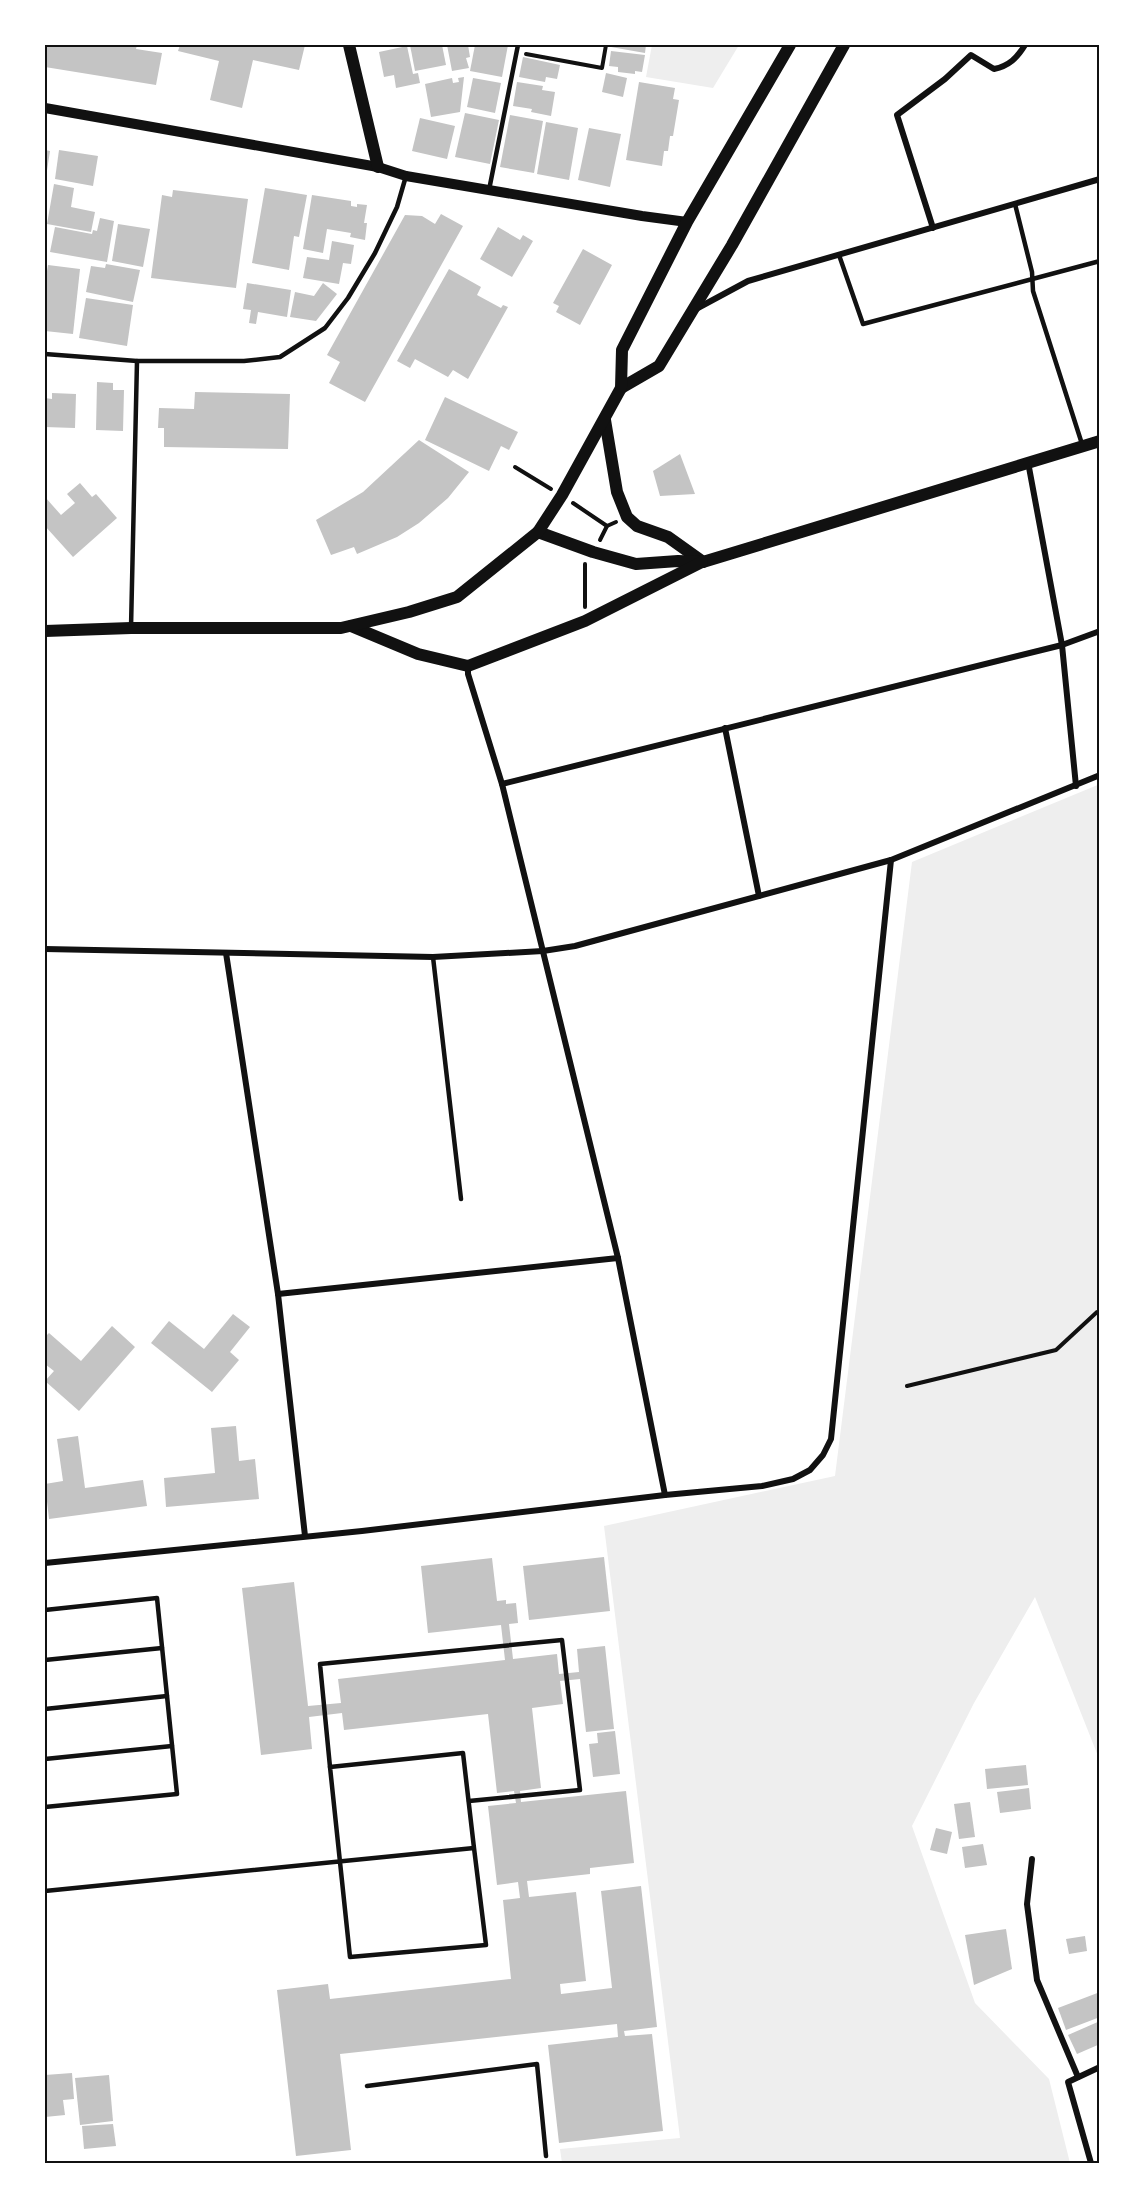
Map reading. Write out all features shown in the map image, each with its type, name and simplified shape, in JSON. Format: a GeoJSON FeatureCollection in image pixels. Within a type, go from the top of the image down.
{"type":"FeatureCollection","features":[{"type":"Feature","properties":{"kind":"main road"},"geometry":{"type":"LineString","coordinates":[[349,45],[378,167]]}},
{"type":"Feature","properties":{"kind":"main road"},"geometry":{"type":"LineString","coordinates":[[45,631],[131,628],[329,628],[351,626],[409,612],[457,597],[538,532],[562,495],[621,388],[622,350],[687,222],[790,45]]}},
{"type":"Feature","properties":{"kind":"main road"},"geometry":{"type":"LineString","coordinates":[[621,388],[659,366],[732,244],[844,45]]}},
{"type":"Feature","properties":{"kind":"main road"},"geometry":{"type":"LineString","coordinates":[[605,420],[617,492],[627,517],[637,526],[668,537],[703,562]]}},
{"type":"Feature","properties":{"kind":"main road"},"geometry":{"type":"LineString","coordinates":[[351,626],[418,654],[468,666],[585,621],[703,562],[1028,461],[1100,441]]}},
{"type":"Feature","properties":{"kind":"main road"},"geometry":{"type":"LineString","coordinates":[[538,532],[593,552],[636,564],[703,562]]}},
{"type":"Feature","properties":{"kind":"street"},"geometry":{"type":"LineString","coordinates":[[933,228],[897,114],[945,79],[972,55],[985,66],[994,69],[1003,68],[1015,59],[1025,45]]}},
{"type":"Feature","properties":{"kind":"street"},"geometry":{"type":"LineString","coordinates":[[45,108],[378,167],[406,176],[687,222]]}},
{"type":"Feature","properties":{"kind":"street"},"geometry":{"type":"LineString","coordinates":[[690,312],[748,281],[1100,179]]}},
{"type":"Feature","properties":{"kind":"street"},"geometry":{"type":"LineString","coordinates":[[1028,461],[1062,645],[1076,786]]}},
{"type":"Feature","properties":{"kind":"street"},"geometry":{"type":"LineString","coordinates":[[502,784],[1062,645],[1100,631]]}},
{"type":"Feature","properties":{"kind":"street"},"geometry":{"type":"LineString","coordinates":[[468,666],[468,674],[502,784],[618,1257],[665,1495]]}},
{"type":"Feature","properties":{"kind":"street"},"geometry":{"type":"LineString","coordinates":[[725,728],[759,896]]}},
{"type":"Feature","properties":{"kind":"street"},"geometry":{"type":"LineString","coordinates":[[45,949],[433,957],[543,951],[575,946],[891,860],[1100,775]]}},
{"type":"Feature","properties":{"kind":"street"},"geometry":{"type":"LineString","coordinates":[[45,1563],[762,1486],[793,1479],[810,1470],[823,1455],[831,1439],[891,860]]}},
{"type":"Feature","properties":{"kind":"street"},"geometry":{"type":"LineString","coordinates":[[226,953],[278,1294],[305,1536]]}},
{"type":"Feature","properties":{"kind":"street"},"geometry":{"type":"LineString","coordinates":[[278,1294],[618,1257]]}},
{"type":"Feature","properties":{"kind":"street"},"geometry":{"type":"LineString","coordinates":[[1032,1859],[1027,1904],[1037,1980],[1078,2077]]}},
{"type":"Feature","properties":{"kind":"street"},"geometry":{"type":"LineString","coordinates":[[1091,2163],[1068,2082],[1100,2067]]}},
{"type":"Feature","properties":{"kind":"lane"},"geometry":{"type":"LineString","coordinates":[[489,190],[518,45]]}},
{"type":"Feature","properties":{"kind":"lane"},"geometry":{"type":"LineString","coordinates":[[45,354],[137,361],[244,361],[280,357],[325,328],[348,298],[375,252],[397,207],[406,176]]}},
{"type":"Feature","properties":{"kind":"lane"},"geometry":{"type":"LineString","coordinates":[[1015,204],[1034,291],[1082,446]]}},
{"type":"Feature","properties":{"kind":"lane"},"geometry":{"type":"LineString","coordinates":[[839,255],[863,324],[1100,261]]}},
{"type":"Feature","properties":{"kind":"lane"},"geometry":{"type":"LineString","coordinates":[[131,628],[137,361]]}},
{"type":"Feature","properties":{"kind":"lane"},"geometry":{"type":"LineString","coordinates":[[433,957],[461,1200]]}},
{"type":"Feature","properties":{"kind":"lane"},"geometry":{"type":"LineString","coordinates":[[45,1610],[157,1598],[177,1794],[45,1807]]}},
{"type":"Feature","properties":{"kind":"lane"},"geometry":{"type":"LineString","coordinates":[[330,1767],[463,1754],[486,1946],[350,1958],[339,1861],[320,1664],[562,1640],[580,1790],[469,1801]]}},
{"type":"Feature","properties":{"kind":"lane"},"geometry":{"type":"LineString","coordinates":[[45,1660],[162,1648]]}},
{"type":"Feature","properties":{"kind":"lane"},"geometry":{"type":"LineString","coordinates":[[45,1709],[167,1696]]}},
{"type":"Feature","properties":{"kind":"lane"},"geometry":{"type":"LineString","coordinates":[[45,1759],[172,1746]]}},
{"type":"Feature","properties":{"kind":"lane"},"geometry":{"type":"LineString","coordinates":[[45,1891],[474,1848]]}},
{"type":"Feature","properties":{"kind":"lane"},"geometry":{"type":"LineString","coordinates":[[367,2085],[537,2064],[546,2156]]}},
{"type":"Feature","properties":{"kind":"path"},"geometry":{"type":"LineString","coordinates":[[516,52],[602,68],[606,45]]}},
{"type":"Feature","properties":{"kind":"path"},"geometry":{"type":"LineString","coordinates":[[907,1386],[1056,1350],[1100,1312]]}},
{"type":"Feature","properties":{"kind":"shaded area"},"geometry":{"type":"Polygon","coordinates":[[[652,45],[739,45],[713,88],[646,77],[652,45]]]}},
{"type":"Feature","properties":{"kind":"shaded area"},"geometry":{"type":"Polygon","coordinates":[[[1100,784],[1100,1761],[1035,1597],[974,1703],[912,1826],[975,2003],[1049,2079],[1070,2163],[562,2163],[560,2149],[680,2138],[604,1526],[835,1476],[912,862],[1100,784]]]}},
{"type":"Feature","properties":{"kind":"building"},"geometry":{"type":"Polygon","coordinates":[[[45,45],[137,45],[136,49],[162,53],[156,85],[45,67],[45,45]]]}},
{"type":"Feature","properties":{"kind":"building"},"geometry":{"type":"Polygon","coordinates":[[[180,45],[305,45],[299,70],[253,60],[242,108],[210,100],[219,61],[178,51],[180,45]]]}},
{"type":"Feature","properties":{"kind":"building"},"geometry":{"type":"Polygon","coordinates":[[[410,45],[442,45],[446,65],[415,71],[410,45]]]}},
{"type":"Feature","properties":{"kind":"building"},"geometry":{"type":"Polygon","coordinates":[[[447,45],[468,45],[470,57],[466,58],[469,68],[452,71],[447,45]]]}},
{"type":"Feature","properties":{"kind":"building"},"geometry":{"type":"Polygon","coordinates":[[[475,45],[508,45],[502,77],[470,71],[475,45]]]}},
{"type":"Feature","properties":{"kind":"building"},"geometry":{"type":"Polygon","coordinates":[[[612,45],[646,45],[645,53],[611,47],[612,45]]]}},
{"type":"Feature","properties":{"kind":"building"},"geometry":{"type":"Polygon","coordinates":[[[407,46],[413,74],[418,73],[420,83],[396,88],[394,75],[384,77],[379,52],[407,46]]]}},
{"type":"Feature","properties":{"kind":"building"},"geometry":{"type":"Polygon","coordinates":[[[611,51],[645,55],[642,72],[635,71],[635,74],[618,72],[618,67],[609,66],[611,51]]]}},
{"type":"Feature","properties":{"kind":"building"},"geometry":{"type":"Polygon","coordinates":[[[523,57],[560,65],[557,79],[546,77],[545,82],[519,77],[523,57]]]}},
{"type":"Feature","properties":{"kind":"building"},"geometry":{"type":"Polygon","coordinates":[[[606,73],[627,78],[623,97],[602,92],[606,73]]]}},
{"type":"Feature","properties":{"kind":"building"},"geometry":{"type":"Polygon","coordinates":[[[464,77],[460,112],[431,117],[425,84],[452,78],[453,83],[459,82],[458,78],[464,77]]]}},
{"type":"Feature","properties":{"kind":"building"},"geometry":{"type":"Polygon","coordinates":[[[473,78],[501,83],[495,113],[467,107],[473,78]]]}},
{"type":"Feature","properties":{"kind":"building"},"geometry":{"type":"Polygon","coordinates":[[[517,82],[543,86],[542,90],[555,92],[551,116],[531,112],[532,109],[513,106],[517,82]]]}},
{"type":"Feature","properties":{"kind":"building"},"geometry":{"type":"Polygon","coordinates":[[[639,82],[675,88],[673,99],[679,100],[673,136],[670,136],[668,151],[664,151],[662,166],[626,160],[639,82]]]}},
{"type":"Feature","properties":{"kind":"building"},"geometry":{"type":"Polygon","coordinates":[[[465,113],[499,120],[490,164],[455,157],[465,113]]]}},
{"type":"Feature","properties":{"kind":"building"},"geometry":{"type":"Polygon","coordinates":[[[510,115],[543,121],[534,173],[500,167],[510,115]]]}},
{"type":"Feature","properties":{"kind":"building"},"geometry":{"type":"Polygon","coordinates":[[[420,118],[455,126],[447,159],[412,151],[420,118]]]}},
{"type":"Feature","properties":{"kind":"building"},"geometry":{"type":"Polygon","coordinates":[[[546,122],[578,128],[569,180],[537,174],[546,122]]]}},
{"type":"Feature","properties":{"kind":"building"},"geometry":{"type":"Polygon","coordinates":[[[589,128],[621,134],[610,187],[578,180],[589,128]]]}},
{"type":"Feature","properties":{"kind":"building"},"geometry":{"type":"Polygon","coordinates":[[[45,150],[50,151],[46,177],[45,177],[45,150]]]}},
{"type":"Feature","properties":{"kind":"building"},"geometry":{"type":"Polygon","coordinates":[[[59,150],[98,156],[93,186],[55,179],[59,150]]]}},
{"type":"Feature","properties":{"kind":"building"},"geometry":{"type":"Polygon","coordinates":[[[54,184],[74,188],[71,207],[95,212],[91,232],[47,224],[54,184]]]}},
{"type":"Feature","properties":{"kind":"building"},"geometry":{"type":"Polygon","coordinates":[[[265,188],[307,195],[299,237],[294,236],[289,270],[252,263],[265,188]]]}},
{"type":"Feature","properties":{"kind":"building"},"geometry":{"type":"Polygon","coordinates":[[[173,190],[248,199],[236,288],[151,278],[162,195],[172,197],[173,190]]]}},
{"type":"Feature","properties":{"kind":"building"},"geometry":{"type":"Polygon","coordinates":[[[312,195],[351,201],[351,206],[367,205],[364,223],[367,223],[365,240],[350,237],[351,233],[327,229],[323,253],[303,249],[312,195]]]}},
{"type":"Feature","properties":{"kind":"building"},"geometry":{"type":"Polygon","coordinates":[[[441,214],[463,226],[365,402],[329,383],[340,362],[327,355],[405,215],[422,216],[435,224],[441,214]]]}},
{"type":"Feature","properties":{"kind":"building"},"geometry":{"type":"Polygon","coordinates":[[[100,218],[114,221],[107,262],[50,252],[55,227],[92,234],[93,230],[97,231],[100,218]]]}},
{"type":"Feature","properties":{"kind":"building"},"geometry":{"type":"Polygon","coordinates":[[[118,224],[150,229],[143,267],[112,261],[118,224]]]}},
{"type":"Feature","properties":{"kind":"building"},"geometry":{"type":"Polygon","coordinates":[[[498,227],[520,240],[523,235],[533,241],[512,277],[480,259],[498,227]]]}},
{"type":"Feature","properties":{"kind":"building"},"geometry":{"type":"Polygon","coordinates":[[[332,241],[354,245],[351,264],[343,263],[339,284],[303,278],[307,257],[329,260],[332,241]]]}},
{"type":"Feature","properties":{"kind":"building"},"geometry":{"type":"Polygon","coordinates":[[[583,249],[612,265],[580,325],[556,312],[559,306],[553,303],[583,249]]]}},
{"type":"Feature","properties":{"kind":"building"},"geometry":{"type":"Polygon","coordinates":[[[106,264],[140,270],[133,302],[86,292],[91,266],[105,268],[106,264]]]}},
{"type":"Feature","properties":{"kind":"building"},"geometry":{"type":"Polygon","coordinates":[[[48,265],[80,269],[73,334],[45,331],[45,283],[48,265]]]}},
{"type":"Feature","properties":{"kind":"building"},"geometry":{"type":"Polygon","coordinates":[[[449,269],[481,287],[477,295],[501,308],[503,305],[508,307],[468,379],[453,370],[448,377],[415,359],[410,368],[397,361],[449,269]]]}},
{"type":"Feature","properties":{"kind":"building"},"geometry":{"type":"Polygon","coordinates":[[[247,283],[291,290],[287,317],[258,312],[256,324],[249,323],[251,310],[243,309],[247,283]]]}},
{"type":"Feature","properties":{"kind":"building"},"geometry":{"type":"Polygon","coordinates":[[[323,283],[337,294],[316,321],[290,317],[295,292],[314,296],[323,283]]]}},
{"type":"Feature","properties":{"kind":"building"},"geometry":{"type":"Polygon","coordinates":[[[86,298],[133,305],[127,346],[79,338],[86,298]]]}},
{"type":"Feature","properties":{"kind":"building"},"geometry":{"type":"Polygon","coordinates":[[[97,382],[113,383],[113,390],[124,390],[123,431],[96,430],[97,382]]]}},
{"type":"Feature","properties":{"kind":"building"},"geometry":{"type":"Polygon","coordinates":[[[195,392],[290,394],[288,449],[164,447],[164,428],[158,428],[159,408],[194,409],[195,392]]]}},
{"type":"Feature","properties":{"kind":"building"},"geometry":{"type":"Polygon","coordinates":[[[52,393],[76,394],[75,428],[45,427],[45,398],[52,399],[52,393]]]}},
{"type":"Feature","properties":{"kind":"building"},"geometry":{"type":"Polygon","coordinates":[[[445,397],[518,432],[509,450],[501,446],[489,471],[425,440],[445,397]]]}},
{"type":"Feature","properties":{"kind":"building"},"geometry":{"type":"Polygon","coordinates":[[[419,440],[469,472],[448,498],[419,523],[397,537],[357,554],[354,547],[331,555],[316,520],[363,492],[419,440]]]}},
{"type":"Feature","properties":{"kind":"building"},"geometry":{"type":"Polygon","coordinates":[[[680,454],[695,494],[660,496],[653,471],[680,454]]]}},
{"type":"Feature","properties":{"kind":"building"},"geometry":{"type":"Polygon","coordinates":[[[80,483],[92,497],[96,494],[117,518],[73,557],[45,526],[45,497],[61,515],[75,503],[67,494],[80,483]]]}},
{"type":"Feature","properties":{"kind":"building"},"geometry":{"type":"Polygon","coordinates":[[[233,1314],[250,1327],[230,1352],[239,1360],[212,1392],[151,1343],[169,1321],[204,1349],[233,1314]]]}},
{"type":"Feature","properties":{"kind":"building"},"geometry":{"type":"Polygon","coordinates":[[[112,1326],[135,1347],[79,1411],[45,1381],[54,1371],[45,1364],[45,1337],[49,1333],[81,1361],[112,1326]]]}},
{"type":"Feature","properties":{"kind":"building"},"geometry":{"type":"Polygon","coordinates":[[[236,1426],[239,1461],[255,1459],[259,1499],[166,1507],[164,1478],[215,1473],[211,1428],[236,1426]]]}},
{"type":"Feature","properties":{"kind":"building"},"geometry":{"type":"Polygon","coordinates":[[[78,1436],[85,1488],[143,1480],[147,1506],[49,1519],[45,1484],[63,1481],[57,1439],[78,1436]]]}},
{"type":"Feature","properties":{"kind":"building"},"geometry":{"type":"Polygon","coordinates":[[[604,1557],[610,1611],[529,1620],[523,1566],[604,1557]]]}},
{"type":"Feature","properties":{"kind":"building"},"geometry":{"type":"Polygon","coordinates":[[[492,1558],[497,1601],[506,1600],[506,1604],[516,1603],[518,1623],[509,1624],[513,1659],[557,1654],[559,1674],[579,1672],[577,1649],[605,1646],[614,1729],[586,1732],[580,1679],[560,1681],[563,1704],[532,1708],[541,1788],[520,1791],[521,1802],[626,1791],[634,1863],[590,1868],[590,1874],[527,1881],[529,1897],[576,1892],[586,1981],[560,1984],[561,1994],[612,1988],[601,1891],[641,1886],[657,2027],[624,2031],[625,2036],[652,2034],[663,2131],[559,2143],[548,2045],[618,2037],[617,2024],[340,2054],[351,2150],[296,2156],[277,1990],[328,1984],[330,1999],[511,1979],[503,1900],[520,1898],[518,1882],[497,1885],[488,1806],[516,1803],[514,1791],[497,1793],[488,1714],[344,1730],[342,1713],[309,1717],[312,1749],[261,1755],[242,1588],[294,1582],[308,1706],[341,1703],[338,1679],[505,1660],[501,1625],[428,1633],[421,1566],[492,1558]]]}},
{"type":"Feature","properties":{"kind":"building"},"geometry":{"type":"Polygon","coordinates":[[[615,1731],[620,1774],[593,1777],[589,1744],[598,1743],[597,1733],[615,1731]]]}},
{"type":"Feature","properties":{"kind":"building"},"geometry":{"type":"Polygon","coordinates":[[[1026,1765],[1028,1785],[987,1789],[985,1769],[1026,1765]]]}},
{"type":"Feature","properties":{"kind":"building"},"geometry":{"type":"Polygon","coordinates":[[[1029,1788],[1031,1809],[1000,1813],[997,1792],[1029,1788]]]}},
{"type":"Feature","properties":{"kind":"building"},"geometry":{"type":"Polygon","coordinates":[[[970,1802],[975,1837],[959,1839],[954,1804],[970,1802]]]}},
{"type":"Feature","properties":{"kind":"building"},"geometry":{"type":"Polygon","coordinates":[[[936,1828],[952,1832],[947,1854],[930,1850],[936,1828]]]}},
{"type":"Feature","properties":{"kind":"building"},"geometry":{"type":"Polygon","coordinates":[[[983,1844],[987,1865],[965,1868],[962,1847],[983,1844]]]}},
{"type":"Feature","properties":{"kind":"building"},"geometry":{"type":"Polygon","coordinates":[[[1006,1929],[1012,1969],[974,1985],[965,1935],[1006,1929]]]}},
{"type":"Feature","properties":{"kind":"building"},"geometry":{"type":"Polygon","coordinates":[[[1085,1936],[1087,1951],[1069,1954],[1066,1939],[1085,1936]]]}},
{"type":"Feature","properties":{"kind":"building"},"geometry":{"type":"Polygon","coordinates":[[[1100,1992],[1100,2017],[1066,2030],[1058,2008],[1100,1992]]]}},
{"type":"Feature","properties":{"kind":"building"},"geometry":{"type":"Polygon","coordinates":[[[1100,2021],[1100,2044],[1077,2054],[1068,2035],[1100,2021]]]}},
{"type":"Feature","properties":{"kind":"building"},"geometry":{"type":"Polygon","coordinates":[[[72,2073],[74,2099],[63,2100],[65,2115],[45,2117],[45,2075],[72,2073]]]}},
{"type":"Feature","properties":{"kind":"building"},"geometry":{"type":"Polygon","coordinates":[[[109,2075],[113,2121],[80,2125],[75,2078],[109,2075]]]}},
{"type":"Feature","properties":{"kind":"building"},"geometry":{"type":"Polygon","coordinates":[[[113,2124],[116,2146],[84,2149],[82,2126],[113,2124]]]}}]}
